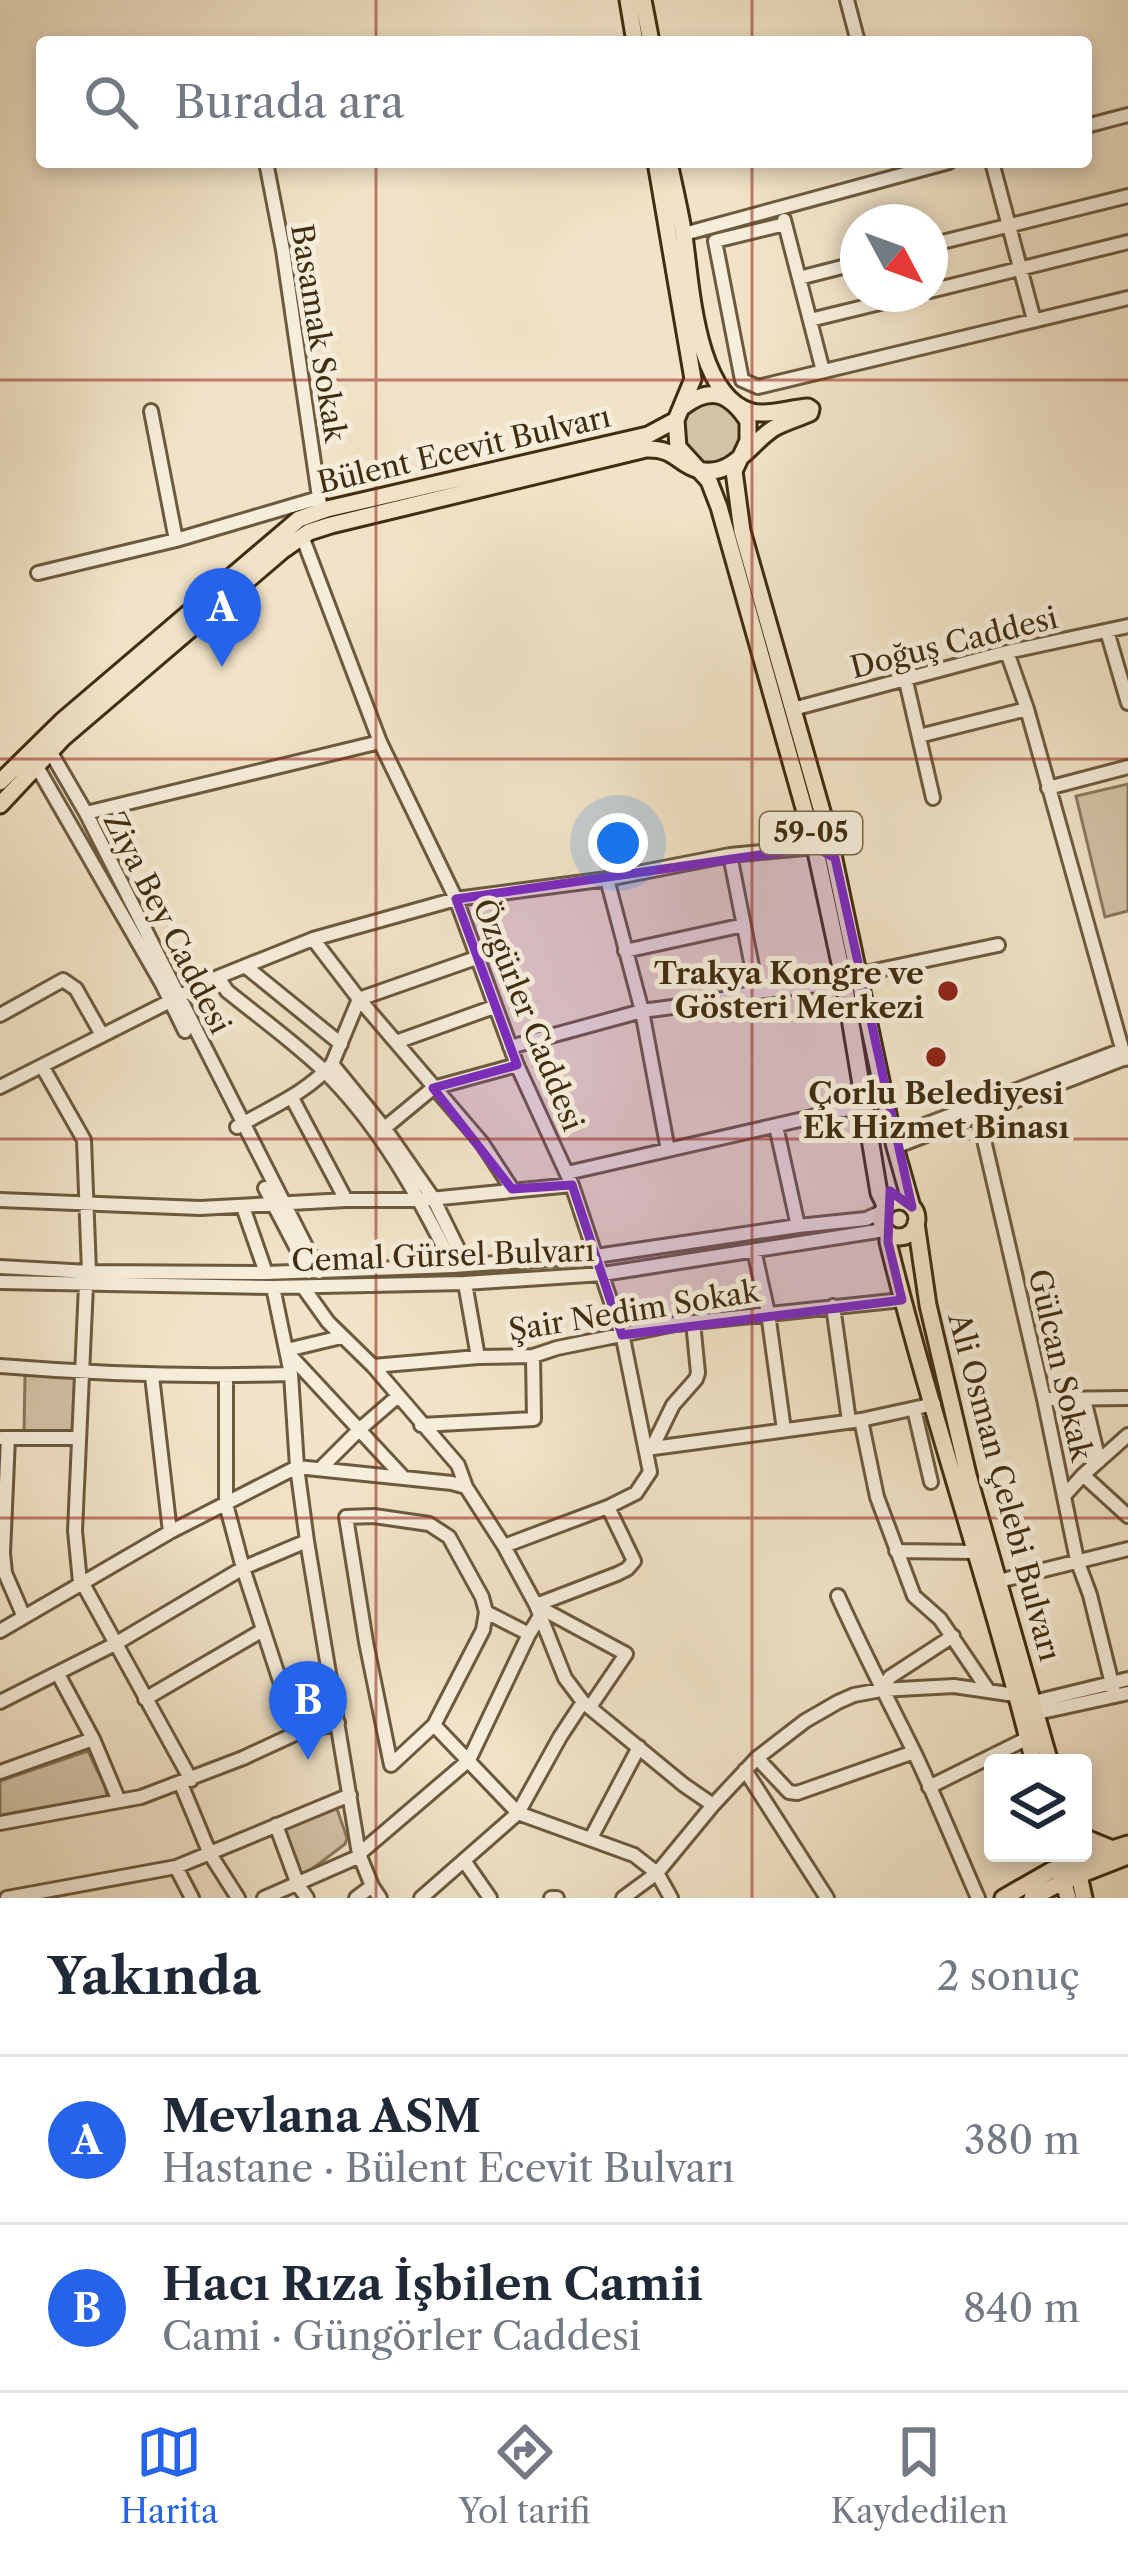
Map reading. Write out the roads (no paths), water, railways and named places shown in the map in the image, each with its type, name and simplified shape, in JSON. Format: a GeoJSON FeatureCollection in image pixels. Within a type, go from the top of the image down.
{"type":"FeatureCollection","features":[{"type":"Feature","properties":{"kind":"main road"},"geometry":{"type":"LineString","coordinates":[[628,0],[634,36]]}},
{"type":"Feature","properties":{"kind":"main road"},"geometry":{"type":"LineString","coordinates":[[643,0],[650,36]]}},
{"type":"Feature","properties":{"kind":"main road","name":"59-05"},"geometry":{"type":"LineString","coordinates":[[657,168],[693,380],[680,413],[678,448],[698,470]]}},
{"type":"Feature","properties":{"kind":"main road"},"geometry":{"type":"LineString","coordinates":[[671,168],[702,342],[714,377],[749,429],[739,460]]}},
{"type":"Feature","properties":{"kind":"main road"},"geometry":{"type":"LineString","coordinates":[[0,806],[50,751],[302,536],[646,449],[669,451],[698,470],[717,470],[739,460],[777,426],[811,411],[805,406],[752,412],[712,393],[680,413]]}},
{"type":"Feature","properties":{"kind":"main road","name":"Bülent Ecevit Bulvarı"},"geometry":{"type":"LineString","coordinates":[[0,782],[62,722],[320,504],[648,435],[680,413]]}},
{"type":"Feature","properties":{"kind":"main road","name":"Ali Osman Çelebi Bulvarı"},"geometry":{"type":"LineString","coordinates":[[739,460],[734,471],[742,530],[835,859],[968,1475],[1048,1754]]}},
{"type":"Feature","properties":{"kind":"main road","name":"Ali Osman Çelebi Bulvarı"},"geometry":{"type":"LineString","coordinates":[[698,470],[709,481],[719,507],[815,847],[844,982],[888,1242],[1032,1754]]}},
{"type":"Feature","properties":{"kind":"main road"},"geometry":{"type":"LineString","coordinates":[[896,1202],[914,1215],[906,1236],[894,1237],[885,1221],[896,1202]]}},
{"type":"Feature","properties":{"kind":"main road"},"geometry":{"type":"LineString","coordinates":[[1092,1841],[1123,1850]]}},
{"type":"Feature","properties":{"kind":"main road"},"geometry":{"type":"LineString","coordinates":[[1003,1898],[1036,1890],[1065,1871],[1123,1850]]}},
{"type":"Feature","properties":{"kind":"main road"},"geometry":{"type":"LineString","coordinates":[[1036,1890],[1065,1871]]}},
{"type":"Feature","properties":{"kind":"main road"},"geometry":{"type":"LineString","coordinates":[[1065,1871],[1084,1898]]}},
{"type":"Feature","properties":{"kind":"street"},"geometry":{"type":"LineString","coordinates":[[848,0],[857,36]]}},
{"type":"Feature","properties":{"kind":"street"},"geometry":{"type":"LineString","coordinates":[[1092,124],[1128,115]]}},
{"type":"Feature","properties":{"kind":"street","name":"Basamak Sokak"},"geometry":{"type":"LineString","coordinates":[[267,168],[284,250],[320,504]]}},
{"type":"Feature","properties":{"kind":"street"},"geometry":{"type":"LineString","coordinates":[[887,168],[888,178]]}},
{"type":"Feature","properties":{"kind":"street"},"geometry":{"type":"LineString","coordinates":[[684,233],[927,168]]}},
{"type":"Feature","properties":{"kind":"street"},"geometry":{"type":"LineString","coordinates":[[994,168],[1034,320]]}},
{"type":"Feature","properties":{"kind":"street"},"geometry":{"type":"LineString","coordinates":[[948,241],[1128,196]]}},
{"type":"Feature","properties":{"kind":"street"},"geometry":{"type":"LineString","coordinates":[[780,207],[823,371]]}},
{"type":"Feature","properties":{"kind":"street"},"geometry":{"type":"LineString","coordinates":[[785,224],[715,241],[742,380],[758,387],[1128,298]]}},
{"type":"Feature","properties":{"kind":"street"},"geometry":{"type":"LineString","coordinates":[[948,286],[1128,242]]}},
{"type":"Feature","properties":{"kind":"street"},"geometry":{"type":"LineString","coordinates":[[799,278],[840,268]]}},
{"type":"Feature","properties":{"kind":"street"},"geometry":{"type":"LineString","coordinates":[[809,320],[842,312]]}},
{"type":"Feature","properties":{"kind":"street"},"geometry":{"type":"LineString","coordinates":[[151,411],[176,540]]}},
{"type":"Feature","properties":{"kind":"street"},"geometry":{"type":"LineString","coordinates":[[38,573],[320,504]]}},
{"type":"Feature","properties":{"kind":"street","name":"Özgürler Caddesi"},"geometry":{"type":"LineString","coordinates":[[302,536],[380,742],[456,899],[517,1065],[570,1179],[622,1335],[649,1449]]}},
{"type":"Feature","properties":{"kind":"street","name":"Doğuş Caddesi"},"geometry":{"type":"LineString","coordinates":[[793,709],[905,677],[1128,626]]}},
{"type":"Feature","properties":{"kind":"street"},"geometry":{"type":"LineString","coordinates":[[1107,631],[1128,703]]}},
{"type":"Feature","properties":{"kind":"street"},"geometry":{"type":"LineString","coordinates":[[894,1142],[1125,1055],[1007,652]]}},
{"type":"Feature","properties":{"kind":"street"},"geometry":{"type":"LineString","coordinates":[[905,677],[933,798]]}},
{"type":"Feature","properties":{"kind":"street"},"geometry":{"type":"LineString","coordinates":[[919,736],[1027,709]]}},
{"type":"Feature","properties":{"kind":"street"},"geometry":{"type":"LineString","coordinates":[[86,813],[380,742]]}},
{"type":"Feature","properties":{"kind":"street","name":"Ziya Bey Caddesi"},"geometry":{"type":"LineString","coordinates":[[50,751],[86,813],[174,999],[314,1272]]}},
{"type":"Feature","properties":{"kind":"street","name":"Ziya Bey Caddesi"},"geometry":{"type":"LineString","coordinates":[[36,765],[174,999]]}},
{"type":"Feature","properties":{"kind":"street"},"geometry":{"type":"LineString","coordinates":[[1048,788],[1128,767]]}},
{"type":"Feature","properties":{"kind":"street"},"geometry":{"type":"LineString","coordinates":[[0,1070],[3,1086],[218,977],[313,939],[456,899],[815,847],[835,859]]}},
{"type":"Feature","properties":{"kind":"street"},"geometry":{"type":"LineString","coordinates":[[730,856],[757,992]]}},
{"type":"Feature","properties":{"kind":"street"},"geometry":{"type":"LineString","coordinates":[[607,879],[642,1011],[668,1150]]}},
{"type":"Feature","properties":{"kind":"street"},"geometry":{"type":"LineString","coordinates":[[625,951],[744,925]]}},
{"type":"Feature","properties":{"kind":"street"},"geometry":{"type":"LineString","coordinates":[[313,939],[482,1143],[512,1189]]}},
{"type":"Feature","properties":{"kind":"street"},"geometry":{"type":"LineString","coordinates":[[860,974],[998,945]]}},
{"type":"Feature","properties":{"kind":"street"},"geometry":{"type":"LineString","coordinates":[[236,1123],[292,1098],[328,1068],[359,999],[476,958]]}},
{"type":"Feature","properties":{"kind":"street"},"geometry":{"type":"LineString","coordinates":[[245,966],[340,1044]]}},
{"type":"Feature","properties":{"kind":"street"},"geometry":{"type":"LineString","coordinates":[[218,977],[227,991],[328,1068],[381,1132],[426,1199],[459,1266]]}},
{"type":"Feature","properties":{"kind":"street"},"geometry":{"type":"LineString","coordinates":[[0,1016],[63,980],[76,989],[102,1035]]}},
{"type":"Feature","properties":{"kind":"street"},"geometry":{"type":"LineString","coordinates":[[510,1047],[642,1011],[844,982]]}},
{"type":"Feature","properties":{"kind":"street"},"geometry":{"type":"LineString","coordinates":[[396,1042],[494,1007]]}},
{"type":"Feature","properties":{"kind":"street"},"geometry":{"type":"LineString","coordinates":[[381,1132],[433,1088],[517,1065]]}},
{"type":"Feature","properties":{"kind":"street"},"geometry":{"type":"LineString","coordinates":[[42,1066],[84,1140],[87,1278],[75,1531],[81,1582],[186,1782],[210,1854],[238,1898]]}},
{"type":"Feature","properties":{"kind":"street"},"geometry":{"type":"LineString","coordinates":[[236,1123],[328,1068]]}},
{"type":"Feature","properties":{"kind":"street"},"geometry":{"type":"LineString","coordinates":[[894,1142],[978,1114],[1075,1073]]}},
{"type":"Feature","properties":{"kind":"street"},"geometry":{"type":"LineString","coordinates":[[292,1098],[346,1200]]}},
{"type":"Feature","properties":{"kind":"street"},"geometry":{"type":"LineString","coordinates":[[0,1200],[243,1207],[426,1199],[570,1179],[668,1150],[865,1105]]}},
{"type":"Feature","properties":{"kind":"street","name":"Gülcan Sokak"},"geometry":{"type":"LineString","coordinates":[[978,1114],[1077,1560],[1118,1691]]}},
{"type":"Feature","properties":{"kind":"street"},"geometry":{"type":"LineString","coordinates":[[776,1126],[798,1226]]}},
{"type":"Feature","properties":{"kind":"street"},"geometry":{"type":"LineString","coordinates":[[243,1207],[266,1273]]}},
{"type":"Feature","properties":{"kind":"street","name":"Cemal Gürsel Bulvarı"},"geometry":{"type":"LineString","coordinates":[[0,1282],[459,1266],[596,1256],[798,1226],[885,1221]]}},
{"type":"Feature","properties":{"kind":"street","name":"Cemal Gürsel Bulvarı"},"geometry":{"type":"LineString","coordinates":[[0,1268],[87,1278],[273,1287],[466,1283],[602,1274],[754,1250],[885,1221]]}},
{"type":"Feature","properties":{"kind":"street"},"geometry":{"type":"LineString","coordinates":[[754,1250],[769,1313],[784,1430]]}},
{"type":"Feature","properties":{"kind":"street"},"geometry":{"type":"LineString","coordinates":[[466,1283],[478,1357]]}},
{"type":"Feature","properties":{"kind":"street"},"geometry":{"type":"LineString","coordinates":[[273,1287],[287,1351],[307,1541],[359,1855],[376,1892],[356,1898]]}},
{"type":"Feature","properties":{"kind":"street"},"geometry":{"type":"LineString","coordinates":[[303,1287],[458,1465],[538,1611],[565,1678],[586,1705],[713,1805]]}},
{"type":"Feature","properties":{"kind":"street","name":"Şair Nedim Sokak"},"geometry":{"type":"LineString","coordinates":[[373,1366],[533,1356],[693,1322],[902,1300]]}},
{"type":"Feature","properties":{"kind":"street"},"geometry":{"type":"LineString","coordinates":[[833,1306],[855,1420],[877,1497],[914,1596],[940,1619],[988,1690]]}},
{"type":"Feature","properties":{"kind":"street"},"geometry":{"type":"LineString","coordinates":[[504,1546],[608,1508],[643,1486],[650,1472],[649,1449],[673,1405],[696,1379],[693,1322]]}},
{"type":"Feature","properties":{"kind":"street"},"geometry":{"type":"LineString","coordinates":[[287,1351],[341,1336]]}},
{"type":"Feature","properties":{"kind":"street"},"geometry":{"type":"LineString","coordinates":[[287,1351],[404,1478]]}},
{"type":"Feature","properties":{"kind":"street"},"geometry":{"type":"LineString","coordinates":[[421,1425],[534,1419],[533,1356]]}},
{"type":"Feature","properties":{"kind":"street"},"geometry":{"type":"LineString","coordinates":[[0,1366],[152,1376],[290,1374]]}},
{"type":"Feature","properties":{"kind":"street"},"geometry":{"type":"LineString","coordinates":[[152,1376],[170,1532]]}},
{"type":"Feature","properties":{"kind":"street"},"geometry":{"type":"LineString","coordinates":[[226,1376],[226,1504],[297,1733]]}},
{"type":"Feature","properties":{"kind":"street"},"geometry":{"type":"LineString","coordinates":[[320,1468],[398,1396]]}},
{"type":"Feature","properties":{"kind":"street"},"geometry":{"type":"LineString","coordinates":[[1044,1399],[1128,1398]]}},
{"type":"Feature","properties":{"kind":"street"},"geometry":{"type":"LineString","coordinates":[[1084,1399],[1099,1461]]}},
{"type":"Feature","properties":{"kind":"street"},"geometry":{"type":"LineString","coordinates":[[649,1449],[934,1404]]}},
{"type":"Feature","properties":{"kind":"street"},"geometry":{"type":"LineString","coordinates":[[914,1409],[931,1482]]}},
{"type":"Feature","properties":{"kind":"street"},"geometry":{"type":"LineString","coordinates":[[1064,1496],[1128,1436]]}},
{"type":"Feature","properties":{"kind":"street"},"geometry":{"type":"LineString","coordinates":[[24,1617],[5,1574],[2,1554],[4,1438],[79,1438]]}},
{"type":"Feature","properties":{"kind":"street"},"geometry":{"type":"LineString","coordinates":[[0,1631],[170,1532],[297,1467],[466,1487]]}},
{"type":"Feature","properties":{"kind":"street"},"geometry":{"type":"LineString","coordinates":[[1083,1475],[1128,1516]]}},
{"type":"Feature","properties":{"kind":"street"},"geometry":{"type":"LineString","coordinates":[[263,1898],[359,1855],[469,1760],[538,1611],[627,1569],[634,1561],[608,1508]]}},
{"type":"Feature","properties":{"kind":"street"},"geometry":{"type":"LineString","coordinates":[[346,1517],[429,1524],[449,1537],[486,1612],[483,1630],[434,1725],[391,1765],[346,1517]]}},
{"type":"Feature","properties":{"kind":"street"},"geometry":{"type":"LineString","coordinates":[[0,1702],[116,1644],[243,1568],[307,1541]]}},
{"type":"Feature","properties":{"kind":"street"},"geometry":{"type":"LineString","coordinates":[[999,1581],[1128,1550]]}},
{"type":"Feature","properties":{"kind":"street"},"geometry":{"type":"LineString","coordinates":[[896,1551],[976,1552]]}},
{"type":"Feature","properties":{"kind":"street"},"geometry":{"type":"LineString","coordinates":[[838,1596],[978,1898]]}},
{"type":"Feature","properties":{"kind":"street"},"geometry":{"type":"LineString","coordinates":[[421,1898],[518,1813],[560,1738],[626,1654],[538,1611]]}},
{"type":"Feature","properties":{"kind":"street"},"geometry":{"type":"LineString","coordinates":[[486,1612],[529,1634]]}},
{"type":"Feature","properties":{"kind":"street"},"geometry":{"type":"LineString","coordinates":[[145,1699],[263,1630]]}},
{"type":"Feature","properties":{"kind":"street"},"geometry":{"type":"LineString","coordinates":[[881,1690],[890,1677],[953,1636]]}},
{"type":"Feature","properties":{"kind":"street"},"geometry":{"type":"LineString","coordinates":[[58,1674],[119,1801]]}},
{"type":"Feature","properties":{"kind":"street"},"geometry":{"type":"LineString","coordinates":[[1035,1708],[1118,1691],[1128,1679]]}},
{"type":"Feature","properties":{"kind":"street"},"geometry":{"type":"LineString","coordinates":[[623,1898],[657,1873],[757,1758],[838,1702],[881,1690],[954,1686],[1015,1695]]}},
{"type":"Feature","properties":{"kind":"street"},"geometry":{"type":"LineString","coordinates":[[0,1823],[119,1801],[186,1782],[297,1733],[338,1723]]}},
{"type":"Feature","properties":{"kind":"street"},"geometry":{"type":"LineString","coordinates":[[434,1725],[518,1813],[634,1855],[657,1873],[671,1898]]}},
{"type":"Feature","properties":{"kind":"street"},"geometry":{"type":"LineString","coordinates":[[929,1787],[1028,1738]]}},
{"type":"Feature","properties":{"kind":"street"},"geometry":{"type":"LineString","coordinates":[[0,1772],[93,1739]]}},
{"type":"Feature","properties":{"kind":"street"},"geometry":{"type":"LineString","coordinates":[[591,1838],[639,1747]]}},
{"type":"Feature","properties":{"kind":"street"},"geometry":{"type":"LineString","coordinates":[[757,1758],[789,1792],[797,1792],[914,1752]]}},
{"type":"Feature","properties":{"kind":"street"},"geometry":{"type":"LineString","coordinates":[[745,1770],[827,1898]]}},
{"type":"Feature","properties":{"kind":"street"},"geometry":{"type":"LineString","coordinates":[[7,1898],[176,1867],[350,1795]]}},
{"type":"Feature","properties":{"kind":"street"},"geometry":{"type":"LineString","coordinates":[[276,1825],[307,1898]]}},
{"type":"Feature","properties":{"kind":"street"},"geometry":{"type":"LineString","coordinates":[[465,1862],[490,1898]]}},
{"type":"Feature","properties":{"kind":"street"},"geometry":{"type":"LineString","coordinates":[[176,1867],[192,1898]]}},
{"type":"Feature","properties":{"kind":"place","name":"Mevlana ASM"},"geometry":{"type":"Point","coordinates":[222,667]}},
{"type":"Feature","properties":{"kind":"place","name":"Trakya Kongre ve Gösteri Merkezi"},"geometry":{"type":"Point","coordinates":[948,991]}},
{"type":"Feature","properties":{"kind":"place","name":"Çorlu Belediyesi Ek Hizmet Binası"},"geometry":{"type":"Point","coordinates":[936,1057]}},
{"type":"Feature","properties":{"kind":"place","name":"Hacı Rıza İşbilen Camii"},"geometry":{"type":"Point","coordinates":[308,1760]}}]}
